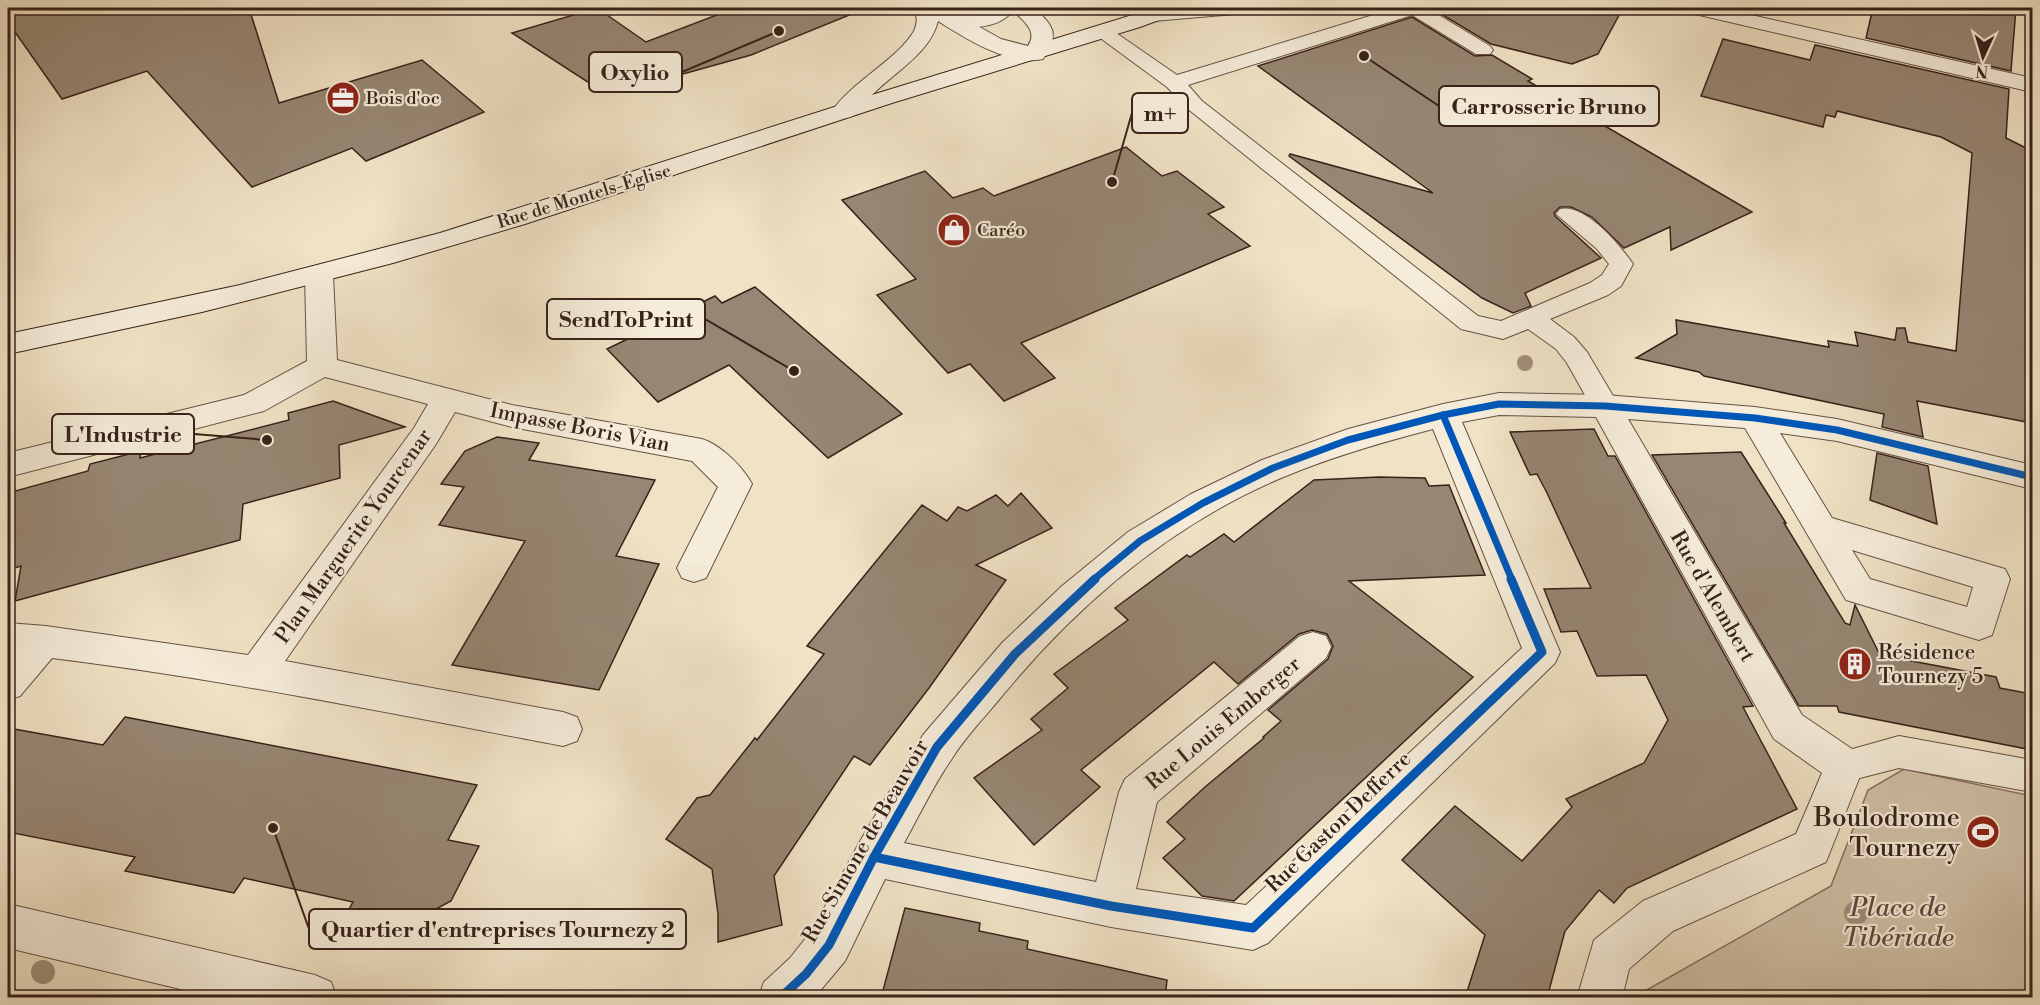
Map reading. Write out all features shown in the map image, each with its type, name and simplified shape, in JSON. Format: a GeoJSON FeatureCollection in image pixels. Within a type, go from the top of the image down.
{"type":"FeatureCollection","features":[{"type":"Feature","properties":{"kind":"street"},"geometry":{"type":"LineString","coordinates":[[844,111],[866,88],[912,48],[925,30],[928,19],[924,8]]}},
{"type":"Feature","properties":{"kind":"street"},"geometry":{"type":"LineString","coordinates":[[932,8],[995,46],[1013,52],[1035,54],[1043,40],[1041,26],[1022,8]]}},
{"type":"Feature","properties":{"kind":"street","name":"Rue de Montels-Église"},"geometry":{"type":"LineString","coordinates":[[8,344],[143,317],[319,275],[456,236],[720,154],[844,111],[1035,54],[1163,11],[1235,8]]}},
{"type":"Feature","properties":{"kind":"street"},"geometry":{"type":"LineString","coordinates":[[1695,8],[2032,85]]}},
{"type":"Feature","properties":{"kind":"street"},"geometry":{"type":"LineString","coordinates":[[8,465],[254,403],[322,366],[319,275]]}},
{"type":"Feature","properties":{"kind":"street","name":"Impasse Boris Vian"},"geometry":{"type":"LineString","coordinates":[[322,366],[513,416],[702,451],[736,484],[694,568]]}},
{"type":"Feature","properties":{"kind":"street","name":"Plan Marguerite Yourcenar"},"geometry":{"type":"LineString","coordinates":[[257,672],[426,436],[447,399]]}},
{"type":"Feature","properties":{"kind":"street","name":"Rue Simone de Beauvoir"},"geometry":{"type":"LineString","coordinates":[[780,998],[806,974],[829,945],[874,857],[937,747],[1015,654],[1074,596],[1140,541],[1203,503],[1274,468],[1348,440],[1443,415],[1499,404],[1605,406],[1755,418],[1837,430],[2032,477]]}},
{"type":"Feature","properties":{"kind":"street","name":"Rue d'Alembert"},"geometry":{"type":"LineString","coordinates":[[1605,406],[1788,727],[1844,766]]}},
{"type":"Feature","properties":{"kind":"street","name":"Rue Gaston Defferre"},"geometry":{"type":"LineString","coordinates":[[874,857],[1111,906],[1253,928],[1542,652],[1443,415]]}},
{"type":"Feature","properties":{"kind":"street"},"geometry":{"type":"LineString","coordinates":[[1755,418],[1822,528]]}},
{"type":"Feature","properties":{"kind":"street","name":"Plan Marguerite Yourcenar"},"geometry":{"type":"LineString","coordinates":[[8,638],[46,641],[257,672],[563,729]]}},
{"type":"Feature","properties":{"kind":"street","name":"Rue Louis Emberger"},"geometry":{"type":"LineString","coordinates":[[1111,906],[1139,792],[1314,647]]}},
{"type":"Feature","properties":{"kind":"street"},"geometry":{"type":"LineString","coordinates":[[1599,998],[1610,956],[1658,916],[1811,848],[1844,766]]}},
{"type":"Feature","properties":{"kind":"street"},"geometry":{"type":"LineString","coordinates":[[8,926],[315,998]]}},
{"type":"Feature","properties":{"kind":"lane"},"geometry":{"type":"LineString","coordinates":[[952,20],[991,20],[1006,8]]}},
{"type":"Feature","properties":{"kind":"lane"},"geometry":{"type":"LineString","coordinates":[[1174,84],[1414,8],[1483,50]]}},
{"type":"Feature","properties":{"kind":"lane"},"geometry":{"type":"LineString","coordinates":[[1102,32],[1174,84],[1195,105],[1470,323],[1503,330],[1599,289],[1612,280],[1621,264],[1606,244],[1568,214]]}},
{"type":"Feature","properties":{"kind":"lane"},"geometry":{"type":"LineString","coordinates":[[1530,318],[1565,343],[1578,358],[1605,406]]}},
{"type":"Feature","properties":{"kind":"lane"},"geometry":{"type":"LineString","coordinates":[[8,686],[46,641]]}},
{"type":"Feature","properties":{"kind":"lane"},"geometry":{"type":"LineString","coordinates":[[1844,766],[1899,752],[2032,776]]}},
{"type":"Feature","properties":{"kind":"green space","name":"Place de Tibériade"},"geometry":{"type":"Polygon","coordinates":[[[1904,769],[2032,796],[2032,997],[1642,998],[1643,992],[1831,886],[1868,790],[1904,769]]]}},
{"type":"Feature","properties":{"kind":"building"},"geometry":{"type":"Polygon","coordinates":[[[8,8],[249,8],[279,103],[422,60],[484,112],[366,161],[352,148],[252,187],[147,71],[62,99],[8,22],[8,8]]]}},
{"type":"Feature","properties":{"kind":"building"},"geometry":{"type":"Polygon","coordinates":[[[597,8],[646,42],[735,8],[864,9],[751,55],[622,91],[597,88],[512,33],[597,8]]]}},
{"type":"Feature","properties":{"kind":"building"},"geometry":{"type":"Polygon","coordinates":[[[1431,8],[1623,8],[1598,54],[1572,64],[1491,44],[1431,8]]]}},
{"type":"Feature","properties":{"kind":"building"},"geometry":{"type":"Polygon","coordinates":[[[1873,8],[2016,8],[2011,71],[1866,38],[1873,8]]]}},
{"type":"Feature","properties":{"kind":"building"},"geometry":{"type":"Polygon","coordinates":[[[1412,17],[1475,56],[1492,55],[1532,79],[1528,81],[1752,212],[1671,250],[1670,227],[1624,248],[1592,217],[1571,207],[1560,207],[1554,213],[1555,216],[1601,258],[1525,293],[1531,306],[1513,313],[1482,298],[1289,156],[1290,154],[1433,193],[1258,66],[1412,17]]]}},
{"type":"Feature","properties":{"kind":"building"},"geometry":{"type":"Polygon","coordinates":[[[1723,39],[1810,60],[1815,45],[2009,89],[2006,138],[2032,151],[2032,423],[1917,401],[1923,437],[1882,427],[1884,414],[1704,376],[1699,372],[1636,358],[1677,334],[1676,320],[1829,347],[1828,341],[1858,346],[1855,332],[1895,340],[1897,328],[1905,328],[1908,342],[1956,351],[1972,153],[1941,137],[1837,111],[1835,117],[1826,115],[1823,127],[1701,96],[1723,39]]]}},
{"type":"Feature","properties":{"kind":"building"},"geometry":{"type":"Polygon","coordinates":[[[1126,147],[1162,176],[1177,171],[1224,207],[1208,214],[1250,246],[1021,343],[1055,378],[1004,401],[970,364],[948,373],[877,295],[916,279],[842,200],[925,171],[953,198],[983,188],[994,196],[1126,147]]]}},
{"type":"Feature","properties":{"kind":"building"},"geometry":{"type":"Polygon","coordinates":[[[755,287],[902,414],[828,458],[729,365],[658,402],[607,349],[715,296],[722,303],[755,287]]]}},
{"type":"Feature","properties":{"kind":"building"},"geometry":{"type":"Polygon","coordinates":[[[333,401],[405,427],[339,445],[340,478],[243,504],[240,540],[15,601],[21,566],[8,570],[8,493],[88,471],[90,464],[141,451],[140,458],[289,420],[288,413],[333,401]]]}},
{"type":"Feature","properties":{"kind":"building"},"geometry":{"type":"Polygon","coordinates":[[[1594,429],[1608,456],[1615,456],[1753,706],[1743,707],[1797,809],[1627,888],[1614,903],[1599,890],[1565,931],[1547,998],[1465,998],[1485,935],[1402,860],[1455,806],[1522,861],[1572,807],[1566,799],[1644,763],[1668,720],[1646,675],[1597,676],[1577,631],[1561,632],[1544,589],[1591,588],[1547,493],[1537,474],[1530,475],[1510,432],[1594,429]]]}},
{"type":"Feature","properties":{"kind":"building"},"geometry":{"type":"Polygon","coordinates":[[[497,437],[539,443],[529,460],[655,480],[616,556],[659,564],[599,690],[452,665],[525,541],[439,525],[464,487],[441,484],[465,451],[497,437]]]}},
{"type":"Feature","properties":{"kind":"building"},"geometry":{"type":"Polygon","coordinates":[[[1741,452],[1845,623],[1850,625],[1855,605],[1880,655],[1996,677],[2000,688],[2032,694],[2032,750],[1839,712],[1837,706],[1799,706],[1652,455],[1741,452]]]}},
{"type":"Feature","properties":{"kind":"building"},"geometry":{"type":"Polygon","coordinates":[[[1877,453],[1928,466],[1937,524],[1870,500],[1877,453]]]}},
{"type":"Feature","properties":{"kind":"building"},"geometry":{"type":"Polygon","coordinates":[[[1379,477],[1425,478],[1429,486],[1449,485],[1485,575],[1349,581],[1473,677],[1234,901],[1202,896],[1163,858],[1185,839],[1167,822],[1281,721],[1268,710],[1328,659],[1333,646],[1327,634],[1312,630],[1299,634],[1238,684],[1214,662],[1081,770],[1100,787],[1034,845],[974,778],[1042,730],[1031,719],[1068,688],[1054,674],[1128,620],[1115,608],[1187,555],[1190,557],[1224,534],[1234,542],[1314,480],[1379,477]]]}},
{"type":"Feature","properties":{"kind":"building"},"geometry":{"type":"Polygon","coordinates":[[[1021,493],[1052,528],[976,565],[1006,580],[929,688],[870,765],[854,756],[774,876],[782,925],[718,942],[718,914],[712,869],[666,839],[697,798],[710,795],[755,738],[757,740],[824,654],[807,646],[922,505],[947,521],[958,507],[967,511],[996,495],[1008,506],[1021,493]]]}},
{"type":"Feature","properties":{"kind":"building"},"geometry":{"type":"Polygon","coordinates":[[[125,717],[477,785],[448,840],[479,846],[451,901],[401,928],[345,916],[353,902],[244,878],[234,893],[125,871],[135,857],[8,832],[8,728],[103,745],[125,717]]]}},
{"type":"Feature","properties":{"kind":"building"},"geometry":{"type":"Polygon","coordinates":[[[905,908],[980,923],[979,931],[1028,941],[1027,949],[1167,980],[1165,998],[881,998],[905,908]]]}},
{"type":"Feature","properties":{"kind":"cycle path"},"geometry":{"type":"LineString","coordinates":[[780,998],[806,974],[829,945],[874,857],[937,747],[1015,654],[1074,596],[1140,541],[1203,503],[1273,468],[1348,440],[1443,415],[1499,404],[1605,406],[1755,418],[1837,430],[2032,477]]}},
{"type":"Feature","properties":{"kind":"cycle path"},"geometry":{"type":"LineString","coordinates":[[874,857],[1111,906],[1253,928],[1542,652],[1443,415]]}},
{"type":"Feature","properties":{"kind":"place","name":"Oxylio"},"geometry":{"type":"Point","coordinates":[779,31]}},
{"type":"Feature","properties":{"kind":"place","name":"Carrosserie Bruno"},"geometry":{"type":"Point","coordinates":[1364,56]}},
{"type":"Feature","properties":{"kind":"place","name":"Bois d'oc"},"geometry":{"type":"Point","coordinates":[343,98]}},
{"type":"Feature","properties":{"kind":"place","name":"m+"},"geometry":{"type":"Point","coordinates":[1112,182]}},
{"type":"Feature","properties":{"kind":"place","name":"Caréo"},"geometry":{"type":"Point","coordinates":[954,230]}},
{"type":"Feature","properties":{"kind":"place","name":"SendToPrint"},"geometry":{"type":"Point","coordinates":[794,371]}},
{"type":"Feature","properties":{"kind":"place","name":"L'Industrie"},"geometry":{"type":"Point","coordinates":[267,440]}},
{"type":"Feature","properties":{"kind":"place","name":"Résidence Tournezy 5"},"geometry":{"type":"Point","coordinates":[1855,664]}},
{"type":"Feature","properties":{"kind":"place","name":"Quartier d'entreprises Tournezy 2"},"geometry":{"type":"Point","coordinates":[273,828]}},
{"type":"Feature","properties":{"kind":"place","name":"Boulodrome Tournezy"},"geometry":{"type":"Point","coordinates":[1983,832]}}]}
